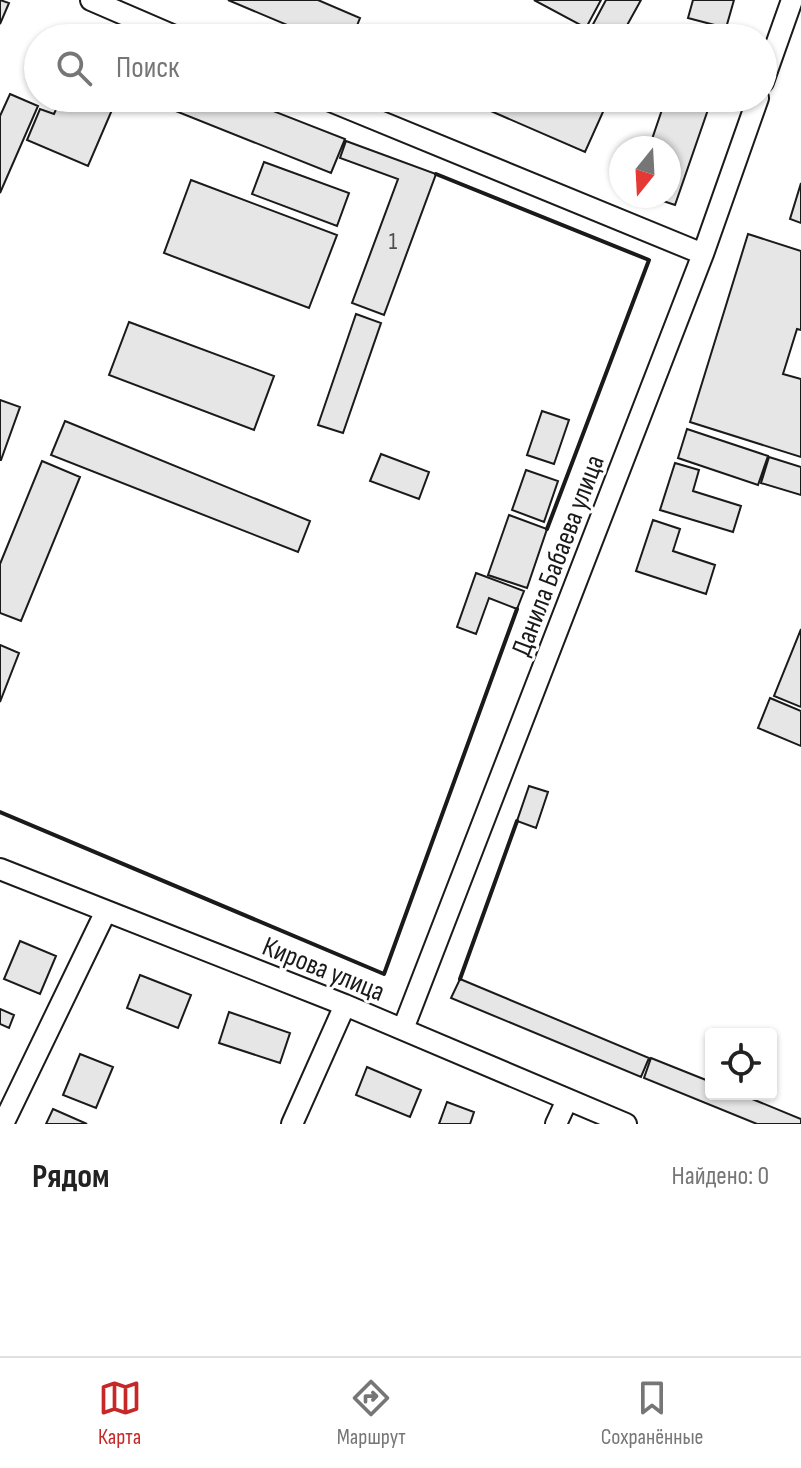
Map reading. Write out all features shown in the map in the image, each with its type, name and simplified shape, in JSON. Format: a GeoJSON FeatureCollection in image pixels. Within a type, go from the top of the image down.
{"type":"FeatureCollection","features":[{"type":"Feature","properties":{"kind":"street"},"geometry":{"type":"LineString","coordinates":[[91,0],[147,24]]}},
{"type":"Feature","properties":{"kind":"street"},"geometry":{"type":"LineString","coordinates":[[777,42],[792,0]]}},
{"type":"Feature","properties":{"kind":"street"},"geometry":{"type":"LineString","coordinates":[[357,112],[703,254]]}},
{"type":"Feature","properties":{"kind":"street","name":"Данила Бабаева улица"},"geometry":{"type":"LineString","coordinates":[[403,1029],[703,254],[753,112]]}},
{"type":"Feature","properties":{"kind":"street","name":"Кирова улица"},"geometry":{"type":"LineString","coordinates":[[0,869],[345,1005],[626,1124]]}},
{"type":"Feature","properties":{"kind":"street"},"geometry":{"type":"LineString","coordinates":[[3,1124],[106,911]]}},
{"type":"Feature","properties":{"kind":"street"},"geometry":{"type":"LineString","coordinates":[[292,1124],[345,1005]]}},
{"type":"Feature","properties":{"kind":"street"},"geometry":{"type":"LineString","coordinates":[[556,1124],[567,1100]]}},
{"type":"Feature","properties":{"kind":"building"},"geometry":{"type":"Polygon","coordinates":[[[0,0],[9,3],[0,24],[0,0]]]}},
{"type":"Feature","properties":{"kind":"building"},"geometry":{"type":"Polygon","coordinates":[[[228,0],[318,0],[360,18],[358,24],[285,24],[228,0]]]}},
{"type":"Feature","properties":{"kind":"building"},"geometry":{"type":"Polygon","coordinates":[[[534,0],[601,0],[588,24],[579,24],[534,0]]]}},
{"type":"Feature","properties":{"kind":"building"},"geometry":{"type":"Polygon","coordinates":[[[606,0],[641,0],[628,24],[593,24],[606,0]]]}},
{"type":"Feature","properties":{"kind":"building"},"geometry":{"type":"Polygon","coordinates":[[[693,0],[734,0],[727,24],[711,24],[688,18],[693,0]]]}},
{"type":"Feature","properties":{"kind":"building"},"geometry":{"type":"Polygon","coordinates":[[[10,94],[24,100],[24,112],[35,112],[0,193],[0,116],[10,94]]]}},
{"type":"Feature","properties":{"kind":"building"},"geometry":{"type":"Polygon","coordinates":[[[39,112],[111,112],[88,166],[27,140],[39,112]]]}},
{"type":"Feature","properties":{"kind":"building"},"geometry":{"type":"Polygon","coordinates":[[[178,112],[276,112],[345,139],[331,173],[178,112]]]}},
{"type":"Feature","properties":{"kind":"building"},"geometry":{"type":"Polygon","coordinates":[[[493,112],[603,112],[585,152],[493,112]]]}},
{"type":"Feature","properties":{"kind":"building"},"geometry":{"type":"Polygon","coordinates":[[[661,112],[707,112],[681,188],[681,136],[653,136],[661,112]]]}},
{"type":"Feature","properties":{"kind":"building"},"geometry":{"type":"Polygon","coordinates":[[[346,141],[436,174],[384,315],[352,303],[398,179],[340,158],[346,141]]]}},
{"type":"Feature","properties":{"kind":"building"},"geometry":{"type":"Polygon","coordinates":[[[264,162],[349,193],[337,226],[252,194],[264,162]]]}},
{"type":"Feature","properties":{"kind":"building"},"geometry":{"type":"Polygon","coordinates":[[[191,180],[337,235],[309,308],[164,253],[191,180]]]}},
{"type":"Feature","properties":{"kind":"building"},"geometry":{"type":"Polygon","coordinates":[[[801,183],[801,223],[790,219],[801,183]]]}},
{"type":"Feature","properties":{"kind":"building"},"geometry":{"type":"Polygon","coordinates":[[[748,234],[801,251],[801,330],[797,329],[783,374],[801,379],[801,457],[690,422],[748,234]]]}},
{"type":"Feature","properties":{"kind":"building"},"geometry":{"type":"Polygon","coordinates":[[[356,314],[381,323],[343,433],[318,425],[356,314]]]}},
{"type":"Feature","properties":{"kind":"building"},"geometry":{"type":"Polygon","coordinates":[[[129,322],[274,376],[254,430],[109,375],[129,322]]]}},
{"type":"Feature","properties":{"kind":"building"},"geometry":{"type":"Polygon","coordinates":[[[0,400],[20,407],[1,460],[0,460],[0,400]]]}},
{"type":"Feature","properties":{"kind":"building"},"geometry":{"type":"Polygon","coordinates":[[[542,411],[569,420],[554,464],[527,455],[542,411]]]}},
{"type":"Feature","properties":{"kind":"building"},"geometry":{"type":"Polygon","coordinates":[[[65,421],[310,521],[298,552],[51,455],[65,421]]]}},
{"type":"Feature","properties":{"kind":"building"},"geometry":{"type":"Polygon","coordinates":[[[687,429],[768,456],[758,485],[678,458],[687,429]]]}},
{"type":"Feature","properties":{"kind":"building"},"geometry":{"type":"Polygon","coordinates":[[[381,454],[429,472],[419,499],[370,481],[381,454]]]}},
{"type":"Feature","properties":{"kind":"building"},"geometry":{"type":"Polygon","coordinates":[[[769,457],[801,467],[801,495],[761,483],[769,457]]]}},
{"type":"Feature","properties":{"kind":"building"},"geometry":{"type":"Polygon","coordinates":[[[42,461],[80,477],[21,621],[0,613],[0,564],[42,461]]]}},
{"type":"Feature","properties":{"kind":"building"},"geometry":{"type":"Polygon","coordinates":[[[675,463],[699,470],[693,491],[741,506],[733,532],[660,510],[675,463]]]}},
{"type":"Feature","properties":{"kind":"building"},"geometry":{"type":"Polygon","coordinates":[[[526,470],[558,481],[544,522],[512,510],[526,470]]]}},
{"type":"Feature","properties":{"kind":"building"},"geometry":{"type":"Polygon","coordinates":[[[509,515],[547,529],[527,588],[488,575],[509,515]]]}},
{"type":"Feature","properties":{"kind":"building"},"geometry":{"type":"Polygon","coordinates":[[[653,520],[680,529],[673,551],[715,565],[706,594],[636,571],[653,520]]]}},
{"type":"Feature","properties":{"kind":"building"},"geometry":{"type":"Polygon","coordinates":[[[476,573],[524,591],[517,609],[489,598],[476,634],[457,627],[476,573]]]}},
{"type":"Feature","properties":{"kind":"building"},"geometry":{"type":"Polygon","coordinates":[[[801,629],[801,707],[774,696],[801,629]]]}},
{"type":"Feature","properties":{"kind":"building"},"geometry":{"type":"Polygon","coordinates":[[[0,645],[19,653],[0,702],[0,645]]]}},
{"type":"Feature","properties":{"kind":"building"},"geometry":{"type":"Polygon","coordinates":[[[770,698],[801,711],[801,746],[758,728],[770,698]]]}},
{"type":"Feature","properties":{"kind":"building"},"geometry":{"type":"Polygon","coordinates":[[[529,786],[548,792],[536,828],[517,821],[529,786]]]}},
{"type":"Feature","properties":{"kind":"building"},"geometry":{"type":"Polygon","coordinates":[[[20,941],[56,956],[40,994],[4,979],[20,941]]]}},
{"type":"Feature","properties":{"kind":"building"},"geometry":{"type":"Polygon","coordinates":[[[140,975],[191,995],[178,1028],[127,1008],[140,975]]]}},
{"type":"Feature","properties":{"kind":"building"},"geometry":{"type":"Polygon","coordinates":[[[460,979],[649,1058],[641,1077],[451,998],[460,979]]]}},
{"type":"Feature","properties":{"kind":"building"},"geometry":{"type":"Polygon","coordinates":[[[0,1009],[14,1015],[9,1028],[0,1024],[0,1009]]]}},
{"type":"Feature","properties":{"kind":"building"},"geometry":{"type":"Polygon","coordinates":[[[229,1012],[290,1033],[280,1063],[219,1043],[229,1012]]]}},
{"type":"Feature","properties":{"kind":"building"},"geometry":{"type":"Polygon","coordinates":[[[80,1054],[113,1067],[96,1108],[63,1095],[80,1054]]]}},
{"type":"Feature","properties":{"kind":"building"},"geometry":{"type":"Polygon","coordinates":[[[651,1058],[705,1080],[705,1100],[755,1100],[801,1119],[801,1124],[757,1124],[644,1078],[651,1058]]]}},
{"type":"Feature","properties":{"kind":"building"},"geometry":{"type":"Polygon","coordinates":[[[367,1067],[421,1090],[410,1117],[356,1095],[367,1067]]]}},
{"type":"Feature","properties":{"kind":"building"},"geometry":{"type":"Polygon","coordinates":[[[447,1102],[474,1112],[470,1124],[439,1124],[447,1102]]]}},
{"type":"Feature","properties":{"kind":"building"},"geometry":{"type":"Polygon","coordinates":[[[53,1109],[87,1124],[46,1124],[53,1109]]]}},
{"type":"Feature","properties":{"kind":"wall"},"geometry":{"type":"LineString","coordinates":[[436,174],[649,260],[547,529]]}},
{"type":"Feature","properties":{"kind":"wall"},"geometry":{"type":"LineString","coordinates":[[0,812],[384,974],[517,609]]}},
{"type":"Feature","properties":{"kind":"wall"},"geometry":{"type":"LineString","coordinates":[[460,979],[517,821]]}}]}
